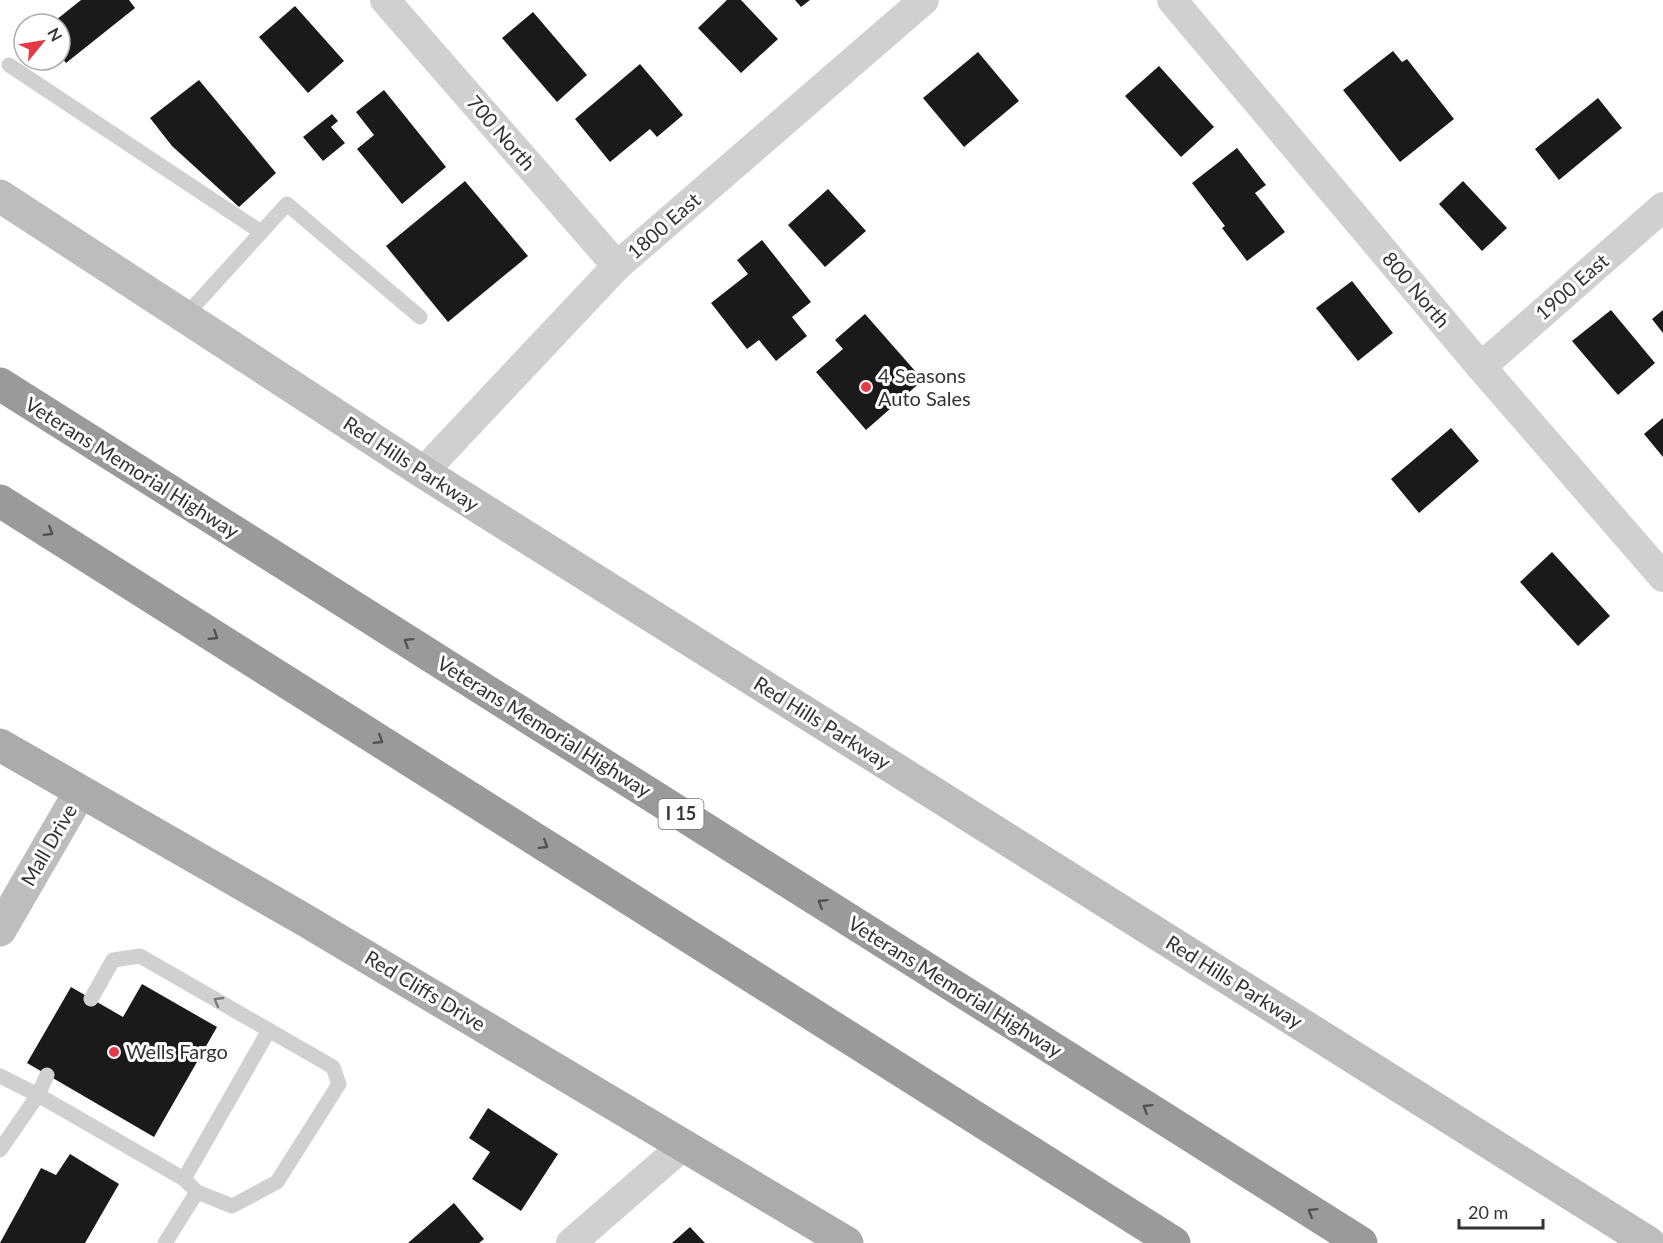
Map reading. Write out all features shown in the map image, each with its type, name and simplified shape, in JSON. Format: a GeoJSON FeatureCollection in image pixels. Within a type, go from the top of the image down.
{"type":"FeatureCollection","features":[{"type":"Feature","properties":{"kind":"highway","name":"Veterans Memorial Highway"},"geometry":{"type":"LineString","coordinates":[[0,384],[1361,1243]]}},
{"type":"Feature","properties":{"kind":"highway"},"geometry":{"type":"LineString","coordinates":[[0,501],[1174,1243]]}},
{"type":"Feature","properties":{"kind":"main road","name":"Red Hills Parkway"},"geometry":{"type":"LineString","coordinates":[[0,196],[423,472],[1649,1243]]}},
{"type":"Feature","properties":{"kind":"main road","name":"Red Cliffs Drive"},"geometry":{"type":"LineString","coordinates":[[0,745],[314,925],[846,1243]]}},
{"type":"Feature","properties":{"kind":"main road","name":"Mall Drive"},"geometry":{"type":"LineString","coordinates":[[0,930],[80,792]]}},
{"type":"Feature","properties":{"kind":"street","name":"700 North"},"geometry":{"type":"LineString","coordinates":[[385,0],[617,266]]}},
{"type":"Feature","properties":{"kind":"street","name":"1800 East"},"geometry":{"type":"LineString","coordinates":[[423,472],[617,266],[924,0]]}},
{"type":"Feature","properties":{"kind":"street","name":"800 North"},"geometry":{"type":"LineString","coordinates":[[1172,0],[1481,367],[1663,577]]}},
{"type":"Feature","properties":{"kind":"street","name":"1900 East"},"geometry":{"type":"LineString","coordinates":[[1481,367],[1663,207]]}},
{"type":"Feature","properties":{"kind":"street"},"geometry":{"type":"LineString","coordinates":[[571,1243],[684,1145]]}},
{"type":"Feature","properties":{"kind":"lane"},"geometry":{"type":"LineString","coordinates":[[9,65],[261,232]]}},
{"type":"Feature","properties":{"kind":"lane"},"geometry":{"type":"LineString","coordinates":[[185,316],[286,204],[420,317]]}},
{"type":"Feature","properties":{"kind":"lane"},"geometry":{"type":"LineString","coordinates":[[0,1076],[38,1095],[184,1179],[196,1192],[232,1206],[277,1182],[339,1084],[333,1067],[140,956],[113,960],[91,999]]}},
{"type":"Feature","properties":{"kind":"lane"},"geometry":{"type":"LineString","coordinates":[[184,1179],[269,1030]]}},
{"type":"Feature","properties":{"kind":"lane"},"geometry":{"type":"LineString","coordinates":[[0,1150],[38,1095],[47,1075]]}},
{"type":"Feature","properties":{"kind":"lane"},"geometry":{"type":"LineString","coordinates":[[165,1243],[196,1192]]}},
{"type":"Feature","properties":{"kind":"building"},"geometry":{"type":"Polygon","coordinates":[[[81,0],[129,0],[135,8],[72,58],[72,12],[66,12],[81,0]]]}},
{"type":"Feature","properties":{"kind":"building"},"geometry":{"type":"Polygon","coordinates":[[[727,0],[741,0],[778,39],[741,73],[698,28],[727,0]]]}},
{"type":"Feature","properties":{"kind":"building"},"geometry":{"type":"Polygon","coordinates":[[[795,0],[810,0],[801,7],[795,0]]]}},
{"type":"Feature","properties":{"kind":"building"},"geometry":{"type":"Polygon","coordinates":[[[295,6],[344,61],[308,93],[259,37],[295,6]]]}},
{"type":"Feature","properties":{"kind":"building"},"geometry":{"type":"Polygon","coordinates":[[[533,12],[587,75],[557,102],[502,38],[533,12]]]}},
{"type":"Feature","properties":{"kind":"building"},"geometry":{"type":"Polygon","coordinates":[[[1393,51],[1402,62],[1407,59],[1454,119],[1400,162],[1343,90],[1393,51]]]}},
{"type":"Feature","properties":{"kind":"building"},"geometry":{"type":"Polygon","coordinates":[[[978,52],[1019,101],[964,147],[923,98],[978,52]]]}},
{"type":"Feature","properties":{"kind":"building"},"geometry":{"type":"Polygon","coordinates":[[[640,64],[683,115],[657,137],[650,129],[610,162],[575,119],[640,64]]]}},
{"type":"Feature","properties":{"kind":"building"},"geometry":{"type":"Polygon","coordinates":[[[1159,66],[1214,127],[1181,157],[1125,96],[1159,66]]]}},
{"type":"Feature","properties":{"kind":"building"},"geometry":{"type":"Polygon","coordinates":[[[199,80],[276,173],[239,207],[172,146],[150,118],[199,80]]]}},
{"type":"Feature","properties":{"kind":"building"},"geometry":{"type":"Polygon","coordinates":[[[384,90],[446,167],[402,204],[357,149],[374,135],[356,112],[384,90]]]}},
{"type":"Feature","properties":{"kind":"building"},"geometry":{"type":"Polygon","coordinates":[[[1598,98],[1622,128],[1559,180],[1535,149],[1598,98]]]}},
{"type":"Feature","properties":{"kind":"building"},"geometry":{"type":"Polygon","coordinates":[[[332,114],[338,121],[331,127],[345,143],[323,161],[303,137],[332,114]]]}},
{"type":"Feature","properties":{"kind":"building"},"geometry":{"type":"Polygon","coordinates":[[[1237,148],[1266,185],[1255,193],[1285,232],[1247,261],[1222,228],[1225,226],[1192,183],[1237,148]]]}},
{"type":"Feature","properties":{"kind":"building"},"geometry":{"type":"Polygon","coordinates":[[[465,181],[528,256],[448,322],[386,246],[465,181]]]}},
{"type":"Feature","properties":{"kind":"building"},"geometry":{"type":"Polygon","coordinates":[[[1463,181],[1507,228],[1482,251],[1439,204],[1463,181]]]}},
{"type":"Feature","properties":{"kind":"building"},"geometry":{"type":"Polygon","coordinates":[[[828,189],[866,231],[825,267],[788,225],[828,189]]]}},
{"type":"Feature","properties":{"kind":"building"},"geometry":{"type":"Polygon","coordinates":[[[762,240],[811,302],[792,317],[807,336],[776,361],[759,340],[747,349],[711,303],[748,274],[737,260],[762,240]]]}},
{"type":"Feature","properties":{"kind":"building"},"geometry":{"type":"Polygon","coordinates":[[[1352,281],[1393,333],[1358,361],[1316,308],[1352,281]]]}},
{"type":"Feature","properties":{"kind":"building"},"geometry":{"type":"Polygon","coordinates":[[[1611,310],[1655,363],[1618,395],[1572,341],[1611,310]]]}},
{"type":"Feature","properties":{"kind":"building"},"geometry":{"type":"Polygon","coordinates":[[[1663,310],[1663,333],[1652,319],[1663,310]]]}},
{"type":"Feature","properties":{"kind":"building"},"geometry":{"type":"Polygon","coordinates":[[[865,314],[923,380],[866,430],[816,372],[843,349],[835,340],[865,314]]]}},
{"type":"Feature","properties":{"kind":"building"},"geometry":{"type":"Polygon","coordinates":[[[1663,418],[1663,457],[1644,434],[1663,418]]]}},
{"type":"Feature","properties":{"kind":"building"},"geometry":{"type":"Polygon","coordinates":[[[1451,428],[1479,461],[1419,513],[1391,479],[1451,428]]]}},
{"type":"Feature","properties":{"kind":"building"},"geometry":{"type":"Polygon","coordinates":[[[1552,552],[1610,616],[1578,646],[1520,582],[1552,552]]]}},
{"type":"Feature","properties":{"kind":"building"},"geometry":{"type":"Polygon","coordinates":[[[142,984],[217,1027],[154,1137],[27,1063],[71,987],[123,1017],[142,984]]]}},
{"type":"Feature","properties":{"kind":"building"},"geometry":{"type":"Polygon","coordinates":[[[488,1108],[558,1154],[521,1211],[472,1179],[490,1152],[469,1138],[488,1108]]]}},
{"type":"Feature","properties":{"kind":"building"},"geometry":{"type":"Polygon","coordinates":[[[70,1154],[119,1184],[85,1243],[0,1243],[41,1168],[56,1175],[70,1154]]]}},
{"type":"Feature","properties":{"kind":"building"},"geometry":{"type":"Polygon","coordinates":[[[454,1203],[484,1239],[479,1243],[408,1243],[454,1203]]]}},
{"type":"Feature","properties":{"kind":"building"},"geometry":{"type":"Polygon","coordinates":[[[690,1227],[705,1243],[672,1243],[690,1227]]]}},
{"type":"Feature","properties":{"kind":"place","name":"4 Seasons Auto Sales"},"geometry":{"type":"Point","coordinates":[866,387]}},
{"type":"Feature","properties":{"kind":"place","name":"Wells Fargo"},"geometry":{"type":"Point","coordinates":[114,1052]}}]}
